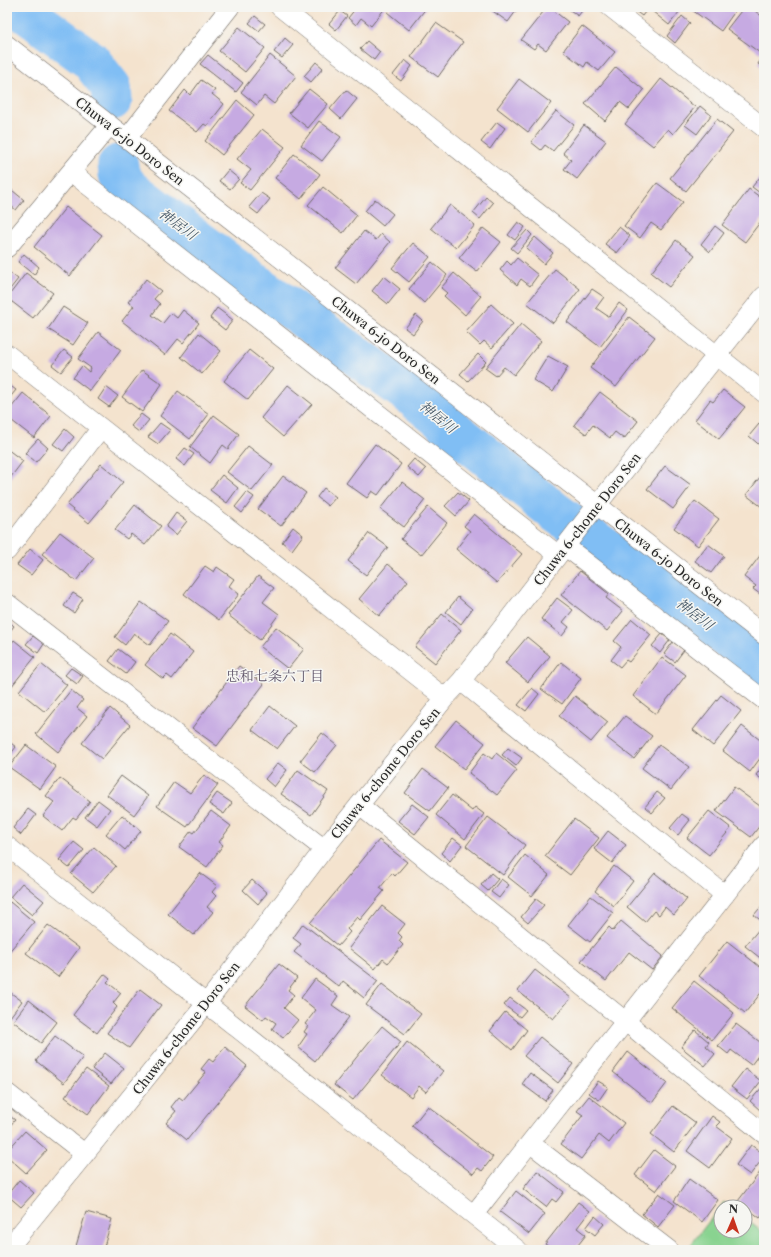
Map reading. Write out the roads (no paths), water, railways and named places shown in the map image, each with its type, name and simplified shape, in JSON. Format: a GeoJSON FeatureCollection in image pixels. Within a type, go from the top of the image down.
{"type":"FeatureCollection","features":[{"type":"Feature","properties":{"kind":"street"},"geometry":{"type":"LineString","coordinates":[[127,138],[230,7]]}},
{"type":"Feature","properties":{"kind":"street"},"geometry":{"type":"LineString","coordinates":[[280,7],[764,393]]}},
{"type":"Feature","properties":{"kind":"street"},"geometry":{"type":"LineString","coordinates":[[610,7],[764,128]]}},
{"type":"Feature","properties":{"kind":"street","name":"Chuwa 6-jo Doro Sen"},"geometry":{"type":"LineString","coordinates":[[7,45],[764,635]]}},
{"type":"Feature","properties":{"kind":"street"},"geometry":{"type":"LineString","coordinates":[[7,248],[110,125]]}},
{"type":"Feature","properties":{"kind":"street"},"geometry":{"type":"LineString","coordinates":[[71,172],[764,700]]}},
{"type":"Feature","properties":{"kind":"street","name":"Chuwa 6-chome Doro Sen"},"geometry":{"type":"LineString","coordinates":[[7,1250],[206,1004],[324,849],[461,680],[597,505],[764,296]]}},
{"type":"Feature","properties":{"kind":"street"},"geometry":{"type":"LineString","coordinates":[[7,354],[445,698]]}},
{"type":"Feature","properties":{"kind":"street"},"geometry":{"type":"LineString","coordinates":[[7,551],[101,428]]}},
{"type":"Feature","properties":{"kind":"street"},"geometry":{"type":"LineString","coordinates":[[7,603],[324,849]]}},
{"type":"Feature","properties":{"kind":"street"},"geometry":{"type":"LineString","coordinates":[[461,680],[725,895]]}},
{"type":"Feature","properties":{"kind":"street"},"geometry":{"type":"LineString","coordinates":[[359,805],[764,1134]]}},
{"type":"Feature","properties":{"kind":"street"},"geometry":{"type":"LineString","coordinates":[[474,1214],[764,845]]}},
{"type":"Feature","properties":{"kind":"street"},"geometry":{"type":"LineString","coordinates":[[7,846],[518,1250]]}},
{"type":"Feature","properties":{"kind":"street"},"geometry":{"type":"LineString","coordinates":[[7,1093],[85,1154]]}},
{"type":"Feature","properties":{"kind":"street"},"geometry":{"type":"LineString","coordinates":[[530,1143],[669,1250]]}},
{"type":"Feature","properties":{"kind":"waterway","name":"神居川"},"geometry":{"type":"LineString","coordinates":[[18,7],[90,60],[111,87],[112,100]]}},
{"type":"Feature","properties":{"kind":"waterway","name":"神居川"},"geometry":{"type":"LineString","coordinates":[[118,165],[119,175],[129,188],[252,281],[408,393],[555,512],[681,602],[764,668]]}},
{"type":"Feature","properties":{"kind":"district","name":"忠和七条六丁目"},"geometry":{"type":"Point","coordinates":[275,676]}}]}
